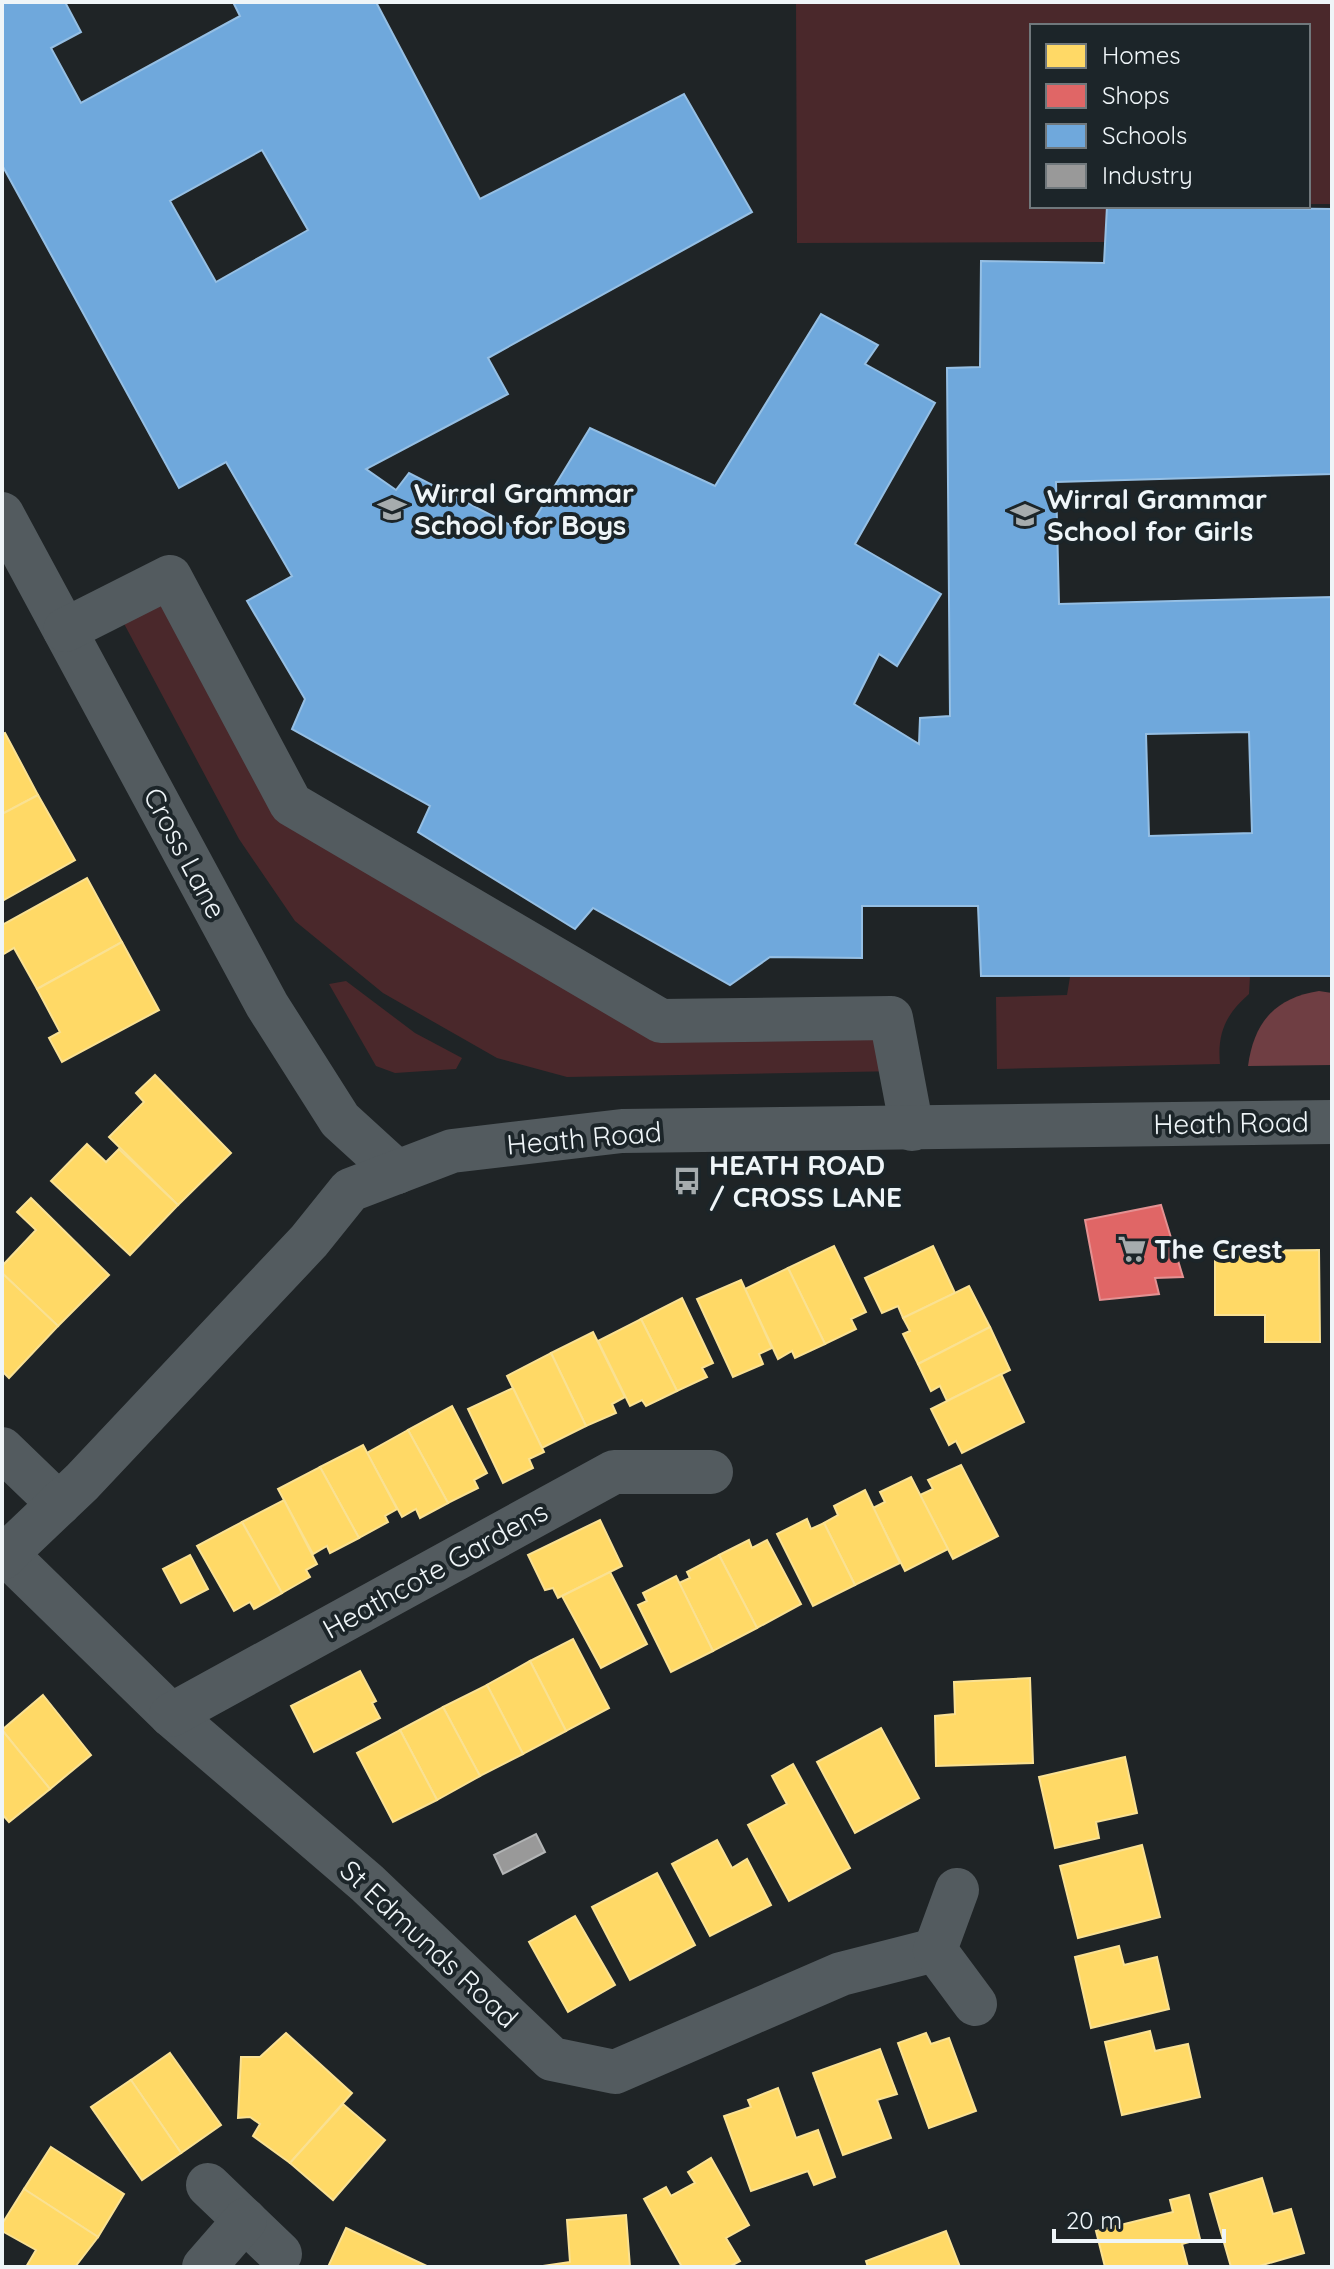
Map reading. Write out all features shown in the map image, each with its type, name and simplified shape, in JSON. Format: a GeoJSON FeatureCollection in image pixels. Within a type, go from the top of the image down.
{"type":"FeatureCollection","features":[{"type":"Feature","properties":{"kind":"street","name":"Cross Lane"},"geometry":{"type":"LineString","coordinates":[[2,514],[267,1005],[340,1120],[397,1172]]}},
{"type":"Feature","properties":{"kind":"street"},"geometry":{"type":"LineString","coordinates":[[65,630],[170,577],[291,804],[661,1021],[891,1018],[912,1129]]}},
{"type":"Feature","properties":{"kind":"street","name":"Heath Road"},"geometry":{"type":"LineString","coordinates":[[4,1556],[59,1504],[309,1241],[350,1190],[452,1151],[622,1131],[1332,1122]]}},
{"type":"Feature","properties":{"kind":"street"},"geometry":{"type":"LineString","coordinates":[[2,1449],[59,1504]]}},
{"type":"Feature","properties":{"kind":"street","name":"Heathcote Gardens"},"geometry":{"type":"LineString","coordinates":[[171,1715],[614,1472],[711,1472]]}},
{"type":"Feature","properties":{"kind":"street","name":"St Edmunds Road"},"geometry":{"type":"LineString","coordinates":[[4,1556],[171,1715],[367,1883],[552,2059],[615,2072],[841,1974],[935,1950]]}},
{"type":"Feature","properties":{"kind":"street"},"geometry":{"type":"LineString","coordinates":[[957,1890],[935,1950],[975,2004]]}},
{"type":"Feature","properties":{"kind":"street"},"geometry":{"type":"LineString","coordinates":[[208,2185],[280,2254]]}},
{"type":"Feature","properties":{"kind":"street"},"geometry":{"type":"LineString","coordinates":[[204,2267],[245,2220]]}},
{"type":"Feature","properties":{"kind":"shaded area"},"geometry":{"type":"Polygon","coordinates":[[[796,2],[1332,2],[1332,204],[1310,204],[1310,24],[1030,24],[1030,208],[1107,208],[1108,242],[797,243],[796,2]]]}},
{"type":"Feature","properties":{"kind":"shaded area"},"geometry":{"type":"Polygon","coordinates":[[[168,593],[261,770],[650,1025],[873,1027],[903,1071],[567,1077],[497,1058],[383,993],[295,921],[239,839],[121,618],[168,593]]]}},
{"type":"Feature","properties":{"kind":"shaded area"},"geometry":{"type":"Polygon","coordinates":[[[1250,976],[1249,994],[1234,1009],[1225,1025],[1220,1043],[1220,1064],[997,1069],[996,997],[1067,995],[1070,977],[1250,976]]]}},
{"type":"Feature","properties":{"kind":"shaded area"},"geometry":{"type":"Polygon","coordinates":[[[346,981],[415,1033],[462,1058],[456,1069],[395,1073],[376,1066],[329,984],[346,981]]]}},
{"type":"Feature","properties":{"kind":"shaded area"},"geometry":{"type":"Polygon","coordinates":[[[1319,991],[1332,993],[1332,1065],[1248,1066],[1255,1037],[1269,1015],[1290,999],[1319,991]]]}},
{"type":"Feature","properties":{"kind":"building: Homes"},"geometry":{"type":"Polygon","coordinates":[[[5,733],[38,795],[2,814],[2,734],[5,733]]]}},
{"type":"Feature","properties":{"kind":"building: Homes"},"geometry":{"type":"Polygon","coordinates":[[[38,795],[75,860],[2,901],[2,814],[38,795]]]}},
{"type":"Feature","properties":{"kind":"building: Homes"},"geometry":{"type":"Polygon","coordinates":[[[87,878],[122,942],[37,989],[14,948],[2,955],[2,925],[87,878]]]}},
{"type":"Feature","properties":{"kind":"building: Homes"},"geometry":{"type":"Polygon","coordinates":[[[122,942],[159,1010],[62,1062],[49,1038],[60,1032],[37,989],[122,942]]]}},
{"type":"Feature","properties":{"kind":"building: Homes"},"geometry":{"type":"Polygon","coordinates":[[[155,1075],[231,1153],[178,1205],[109,1137],[144,1102],[136,1093],[155,1075]]]}},
{"type":"Feature","properties":{"kind":"building: Homes"},"geometry":{"type":"Polygon","coordinates":[[[87,1144],[106,1162],[119,1149],[178,1205],[130,1255],[51,1181],[87,1144]]]}},
{"type":"Feature","properties":{"kind":"building: Homes"},"geometry":{"type":"Polygon","coordinates":[[[31,1198],[109,1275],[58,1326],[2,1273],[2,1266],[36,1230],[17,1212],[31,1198]]]}},
{"type":"Feature","properties":{"kind":"building: Homes"},"geometry":{"type":"Polygon","coordinates":[[[834,1246],[866,1312],[851,1319],[856,1329],[825,1344],[788,1268],[834,1246]]]}},
{"type":"Feature","properties":{"kind":"building: Homes"},"geometry":{"type":"Polygon","coordinates":[[[933,1246],[955,1293],[903,1318],[898,1306],[882,1313],[865,1278],[933,1246]]]}},
{"type":"Feature","properties":{"kind":"building: Homes"},"geometry":{"type":"Polygon","coordinates":[[[1319,1250],[1320,1342],[1265,1342],[1265,1315],[1215,1315],[1215,1251],[1319,1250]]]}},
{"type":"Feature","properties":{"kind":"building: Homes"},"geometry":{"type":"Polygon","coordinates":[[[788,1268],[825,1344],[795,1358],[792,1351],[778,1359],[745,1289],[788,1268]]]}},
{"type":"Feature","properties":{"kind":"building: Homes"},"geometry":{"type":"Polygon","coordinates":[[[2,1273],[58,1326],[9,1378],[2,1371],[2,1273]]]}},
{"type":"Feature","properties":{"kind":"building: Homes"},"geometry":{"type":"Polygon","coordinates":[[[741,1280],[772,1348],[759,1354],[763,1364],[733,1377],[697,1299],[741,1280]]]}},
{"type":"Feature","properties":{"kind":"building: Homes"},"geometry":{"type":"Polygon","coordinates":[[[969,1286],[990,1327],[918,1364],[903,1334],[910,1331],[903,1318],[969,1286]]]}},
{"type":"Feature","properties":{"kind":"building: Homes"},"geometry":{"type":"Polygon","coordinates":[[[682,1298],[713,1363],[702,1368],[707,1377],[677,1391],[641,1319],[682,1298]]]}},
{"type":"Feature","properties":{"kind":"building: Homes"},"geometry":{"type":"Polygon","coordinates":[[[641,1319],[677,1391],[646,1406],[642,1400],[630,1406],[598,1341],[641,1319]]]}},
{"type":"Feature","properties":{"kind":"building: Homes"},"geometry":{"type":"Polygon","coordinates":[[[990,1327],[1010,1370],[947,1401],[940,1386],[931,1391],[918,1364],[990,1327]]]}},
{"type":"Feature","properties":{"kind":"building: Homes"},"geometry":{"type":"Polygon","coordinates":[[[593,1332],[625,1397],[612,1404],[616,1413],[586,1426],[551,1353],[593,1332]]]}},
{"type":"Feature","properties":{"kind":"building: Homes"},"geometry":{"type":"Polygon","coordinates":[[[551,1353],[586,1426],[542,1448],[507,1376],[551,1353]]]}},
{"type":"Feature","properties":{"kind":"building: Homes"},"geometry":{"type":"Polygon","coordinates":[[[1001,1374],[1024,1422],[962,1453],[956,1441],[949,1445],[931,1409],[1001,1374]]]}},
{"type":"Feature","properties":{"kind":"building: Homes"},"geometry":{"type":"Polygon","coordinates":[[[513,1388],[544,1452],[529,1459],[533,1468],[503,1483],[468,1409],[513,1388]]]}},
{"type":"Feature","properties":{"kind":"building: Homes"},"geometry":{"type":"Polygon","coordinates":[[[452,1406],[487,1473],[474,1480],[478,1488],[448,1503],[408,1430],[452,1406]]]}},
{"type":"Feature","properties":{"kind":"building: Homes"},"geometry":{"type":"Polygon","coordinates":[[[408,1430],[448,1503],[420,1518],[416,1509],[402,1517],[367,1453],[408,1430]]]}},
{"type":"Feature","properties":{"kind":"building: Homes"},"geometry":{"type":"Polygon","coordinates":[[[363,1445],[397,1509],[385,1516],[388,1522],[359,1538],[320,1467],[363,1445]]]}},
{"type":"Feature","properties":{"kind":"building: Homes"},"geometry":{"type":"Polygon","coordinates":[[[961,1465],[998,1536],[953,1559],[920,1495],[933,1489],[928,1480],[961,1465]]]}},
{"type":"Feature","properties":{"kind":"building: Homes"},"geometry":{"type":"Polygon","coordinates":[[[320,1467],[359,1538],[330,1553],[327,1546],[313,1554],[278,1489],[320,1467]]]}},
{"type":"Feature","properties":{"kind":"building: Homes"},"geometry":{"type":"Polygon","coordinates":[[[911,1477],[948,1549],[905,1571],[873,1508],[885,1502],[880,1492],[911,1477]]]}},
{"type":"Feature","properties":{"kind":"building: Homes"},"geometry":{"type":"Polygon","coordinates":[[[865,1490],[900,1563],[855,1585],[824,1523],[838,1515],[834,1506],[865,1490]]]}},
{"type":"Feature","properties":{"kind":"building: Homes"},"geometry":{"type":"Polygon","coordinates":[[[284,1500],[317,1564],[306,1570],[310,1577],[282,1593],[242,1522],[284,1500]]]}},
{"type":"Feature","properties":{"kind":"building: Homes"},"geometry":{"type":"Polygon","coordinates":[[[807,1519],[811,1529],[824,1523],[855,1585],[813,1606],[777,1534],[807,1519]]]}},
{"type":"Feature","properties":{"kind":"building: Homes"},"geometry":{"type":"Polygon","coordinates":[[[600,1520],[622,1566],[558,1598],[553,1588],[545,1590],[528,1555],[600,1520]]]}},
{"type":"Feature","properties":{"kind":"building: Homes"},"geometry":{"type":"Polygon","coordinates":[[[242,1522],[282,1593],[254,1609],[250,1602],[234,1611],[197,1546],[242,1522]]]}},
{"type":"Feature","properties":{"kind":"building: Homes"},"geometry":{"type":"Polygon","coordinates":[[[749,1540],[752,1548],[767,1540],[801,1604],[757,1628],[719,1555],[749,1540]]]}},
{"type":"Feature","properties":{"kind":"building: Homes"},"geometry":{"type":"Polygon","coordinates":[[[190,1555],[208,1589],[181,1603],[163,1569],[190,1555]]]}},
{"type":"Feature","properties":{"kind":"building: Homes"},"geometry":{"type":"Polygon","coordinates":[[[719,1555],[757,1628],[713,1651],[679,1583],[690,1578],[687,1572],[719,1555]]]}},
{"type":"Feature","properties":{"kind":"building: Homes"},"geometry":{"type":"Polygon","coordinates":[[[610,1572],[647,1644],[601,1668],[562,1596],[610,1572]]]}},
{"type":"Feature","properties":{"kind":"building: Homes"},"geometry":{"type":"Polygon","coordinates":[[[676,1576],[713,1651],[671,1672],[638,1605],[647,1601],[643,1593],[676,1576]]]}},
{"type":"Feature","properties":{"kind":"building: Homes"},"geometry":{"type":"Polygon","coordinates":[[[573,1639],[609,1708],[566,1731],[530,1661],[573,1639]]]}},
{"type":"Feature","properties":{"kind":"building: Homes"},"geometry":{"type":"Polygon","coordinates":[[[530,1661],[566,1731],[523,1754],[487,1685],[530,1661]]]}},
{"type":"Feature","properties":{"kind":"building: Homes"},"geometry":{"type":"Polygon","coordinates":[[[360,1671],[376,1701],[372,1703],[380,1718],[314,1752],[291,1706],[360,1671]]]}},
{"type":"Feature","properties":{"kind":"building: Homes"},"geometry":{"type":"Polygon","coordinates":[[[1030,1678],[1033,1763],[936,1766],[935,1716],[955,1714],[954,1682],[1030,1678]]]}},
{"type":"Feature","properties":{"kind":"building: Homes"},"geometry":{"type":"Polygon","coordinates":[[[487,1685],[523,1754],[480,1776],[443,1707],[487,1685]]]}},
{"type":"Feature","properties":{"kind":"building: Homes"},"geometry":{"type":"Polygon","coordinates":[[[43,1695],[91,1755],[50,1789],[2,1730],[43,1695]]]}},
{"type":"Feature","properties":{"kind":"building: Homes"},"geometry":{"type":"Polygon","coordinates":[[[443,1707],[480,1776],[437,1800],[400,1730],[443,1707]]]}},
{"type":"Feature","properties":{"kind":"building: Homes"},"geometry":{"type":"Polygon","coordinates":[[[881,1728],[919,1798],[855,1833],[817,1762],[881,1728]]]}},
{"type":"Feature","properties":{"kind":"building: Homes"},"geometry":{"type":"Polygon","coordinates":[[[2,1730],[50,1789],[9,1822],[2,1814],[2,1730]]]}},
{"type":"Feature","properties":{"kind":"building: Homes"},"geometry":{"type":"Polygon","coordinates":[[[400,1730],[437,1800],[393,1822],[357,1753],[400,1730]]]}},
{"type":"Feature","properties":{"kind":"building: Homes"},"geometry":{"type":"Polygon","coordinates":[[[1125,1757],[1137,1813],[1096,1822],[1099,1838],[1055,1848],[1039,1777],[1125,1757]]]}},
{"type":"Feature","properties":{"kind":"building: Homes"},"geometry":{"type":"Polygon","coordinates":[[[793,1764],[850,1868],[789,1901],[748,1825],[787,1804],[772,1776],[793,1764]]]}},
{"type":"Feature","properties":{"kind":"building: Homes"},"geometry":{"type":"Polygon","coordinates":[[[717,1840],[732,1868],[747,1859],[771,1905],[710,1936],[672,1864],[717,1840]]]}},
{"type":"Feature","properties":{"kind":"building: Homes"},"geometry":{"type":"Polygon","coordinates":[[[1142,1845],[1160,1917],[1078,1938],[1060,1866],[1142,1845]]]}},
{"type":"Feature","properties":{"kind":"building: Homes"},"geometry":{"type":"Polygon","coordinates":[[[657,1873],[695,1945],[630,1980],[592,1907],[657,1873]]]}},
{"type":"Feature","properties":{"kind":"building: Homes"},"geometry":{"type":"Polygon","coordinates":[[[575,1916],[615,1985],[568,2012],[529,1942],[575,1916]]]}},
{"type":"Feature","properties":{"kind":"building: Homes"},"geometry":{"type":"Polygon","coordinates":[[[1119,1946],[1124,1965],[1157,1957],[1169,2009],[1091,2028],[1075,1957],[1119,1946]]]}},
{"type":"Feature","properties":{"kind":"building: Homes"},"geometry":{"type":"Polygon","coordinates":[[[1150,2031],[1155,2051],[1188,2044],[1200,2097],[1122,2115],[1105,2042],[1150,2031]]]}},
{"type":"Feature","properties":{"kind":"building: Homes"},"geometry":{"type":"Polygon","coordinates":[[[286,2033],[352,2093],[290,2163],[253,2136],[260,2124],[250,2117],[238,2118],[241,2057],[260,2057],[286,2033]]]}},
{"type":"Feature","properties":{"kind":"building: Homes"},"geometry":{"type":"Polygon","coordinates":[[[926,2033],[931,2044],[949,2038],[976,2111],[929,2128],[898,2043],[926,2033]]]}},
{"type":"Feature","properties":{"kind":"building: Homes"},"geometry":{"type":"Polygon","coordinates":[[[880,2049],[897,2094],[877,2100],[891,2138],[843,2155],[813,2073],[880,2049]]]}},
{"type":"Feature","properties":{"kind":"building: Homes"},"geometry":{"type":"Polygon","coordinates":[[[170,2053],[221,2125],[181,2153],[131,2080],[170,2053]]]}},
{"type":"Feature","properties":{"kind":"building: Homes"},"geometry":{"type":"Polygon","coordinates":[[[131,2080],[181,2153],[142,2180],[91,2107],[131,2080]]]}},
{"type":"Feature","properties":{"kind":"building: Homes"},"geometry":{"type":"Polygon","coordinates":[[[778,2088],[796,2138],[818,2130],[835,2177],[814,2185],[808,2171],[751,2191],[724,2116],[751,2107],[748,2100],[778,2088]]]}},
{"type":"Feature","properties":{"kind":"building: Homes"},"geometry":{"type":"Polygon","coordinates":[[[343,2104],[385,2140],[333,2200],[290,2163],[343,2104]]]}},
{"type":"Feature","properties":{"kind":"building: Homes"},"geometry":{"type":"Polygon","coordinates":[[[51,2147],[124,2194],[98,2237],[24,2189],[51,2147]]]}},
{"type":"Feature","properties":{"kind":"building: Homes"},"geometry":{"type":"Polygon","coordinates":[[[711,2158],[749,2225],[726,2238],[740,2261],[729,2267],[682,2267],[644,2199],[666,2187],[671,2196],[695,2183],[688,2172],[711,2158]]]}},
{"type":"Feature","properties":{"kind":"building: Homes"},"geometry":{"type":"Polygon","coordinates":[[[1262,2178],[1273,2214],[1291,2209],[1304,2253],[1256,2267],[1231,2267],[1210,2194],[1262,2178]]]}},
{"type":"Feature","properties":{"kind":"building: Homes"},"geometry":{"type":"Polygon","coordinates":[[[24,2189],[98,2237],[75,2267],[26,2267],[36,2250],[2,2231],[2,2224],[24,2189]]]}},
{"type":"Feature","properties":{"kind":"building: Homes"},"geometry":{"type":"Polygon","coordinates":[[[1189,2195],[1200,2239],[1182,2244],[1188,2267],[1105,2267],[1096,2231],[1173,2212],[1170,2200],[1189,2195]]]}},
{"type":"Feature","properties":{"kind":"building: Homes"},"geometry":{"type":"Polygon","coordinates":[[[626,2215],[630,2267],[536,2267],[570,2262],[567,2220],[626,2215]]]}},
{"type":"Feature","properties":{"kind":"building: Homes"},"geometry":{"type":"Polygon","coordinates":[[[346,2228],[427,2266],[328,2267],[346,2228]]]}},
{"type":"Feature","properties":{"kind":"building: Homes"},"geometry":{"type":"Polygon","coordinates":[[[946,2231],[960,2267],[868,2267],[866,2261],[946,2231]]]}},
{"type":"Feature","properties":{"kind":"building: Shops","name":"The Crest"},"geometry":{"type":"Polygon","coordinates":[[[1161,1205],[1183,1277],[1155,1278],[1159,1294],[1100,1300],[1085,1220],[1161,1205]]]}},
{"type":"Feature","properties":{"kind":"building: Schools"},"geometry":{"type":"Polygon","coordinates":[[[2,2],[65,2],[81,32],[51,48],[81,103],[240,16],[233,2],[376,2],[480,199],[684,94],[752,212],[488,358],[508,394],[366,469],[396,490],[409,473],[526,533],[590,428],[715,486],[821,314],[878,345],[865,364],[935,403],[855,544],[941,594],[897,666],[879,654],[854,704],[919,744],[920,718],[950,716],[947,368],[980,367],[981,261],[1104,263],[1107,208],[1332,209],[1332,474],[1056,482],[1059,604],[1332,597],[1332,976],[981,976],[978,906],[862,906],[862,958],[770,957],[730,985],[593,908],[575,929],[418,832],[430,806],[292,729],[305,699],[247,601],[292,576],[226,462],[179,488],[2,165],[2,2]],[[262,150],[170,201],[216,282],[308,230],[262,150]],[[1249,732],[1146,734],[1149,836],[1252,833],[1249,732]]]}},
{"type":"Feature","properties":{"kind":"building: Industry"},"geometry":{"type":"Polygon","coordinates":[[[536,1834],[545,1852],[503,1874],[494,1855],[536,1834]]]}},
{"type":"Feature","properties":{"kind":"place","name":"Wirral Grammar School for Boys"},"geometry":{"type":"Point","coordinates":[392,509]}},
{"type":"Feature","properties":{"kind":"place","name":"Wirral Grammar School for Girls"},"geometry":{"type":"Point","coordinates":[1025,515]}},
{"type":"Feature","properties":{"kind":"place","name":"HEATH ROAD / CROSS LANE"},"geometry":{"type":"Point","coordinates":[687,1181]}},
{"type":"Feature","properties":{"kind":"place","name":"The Crest"},"geometry":{"type":"Point","coordinates":[1132,1249]}}]}
